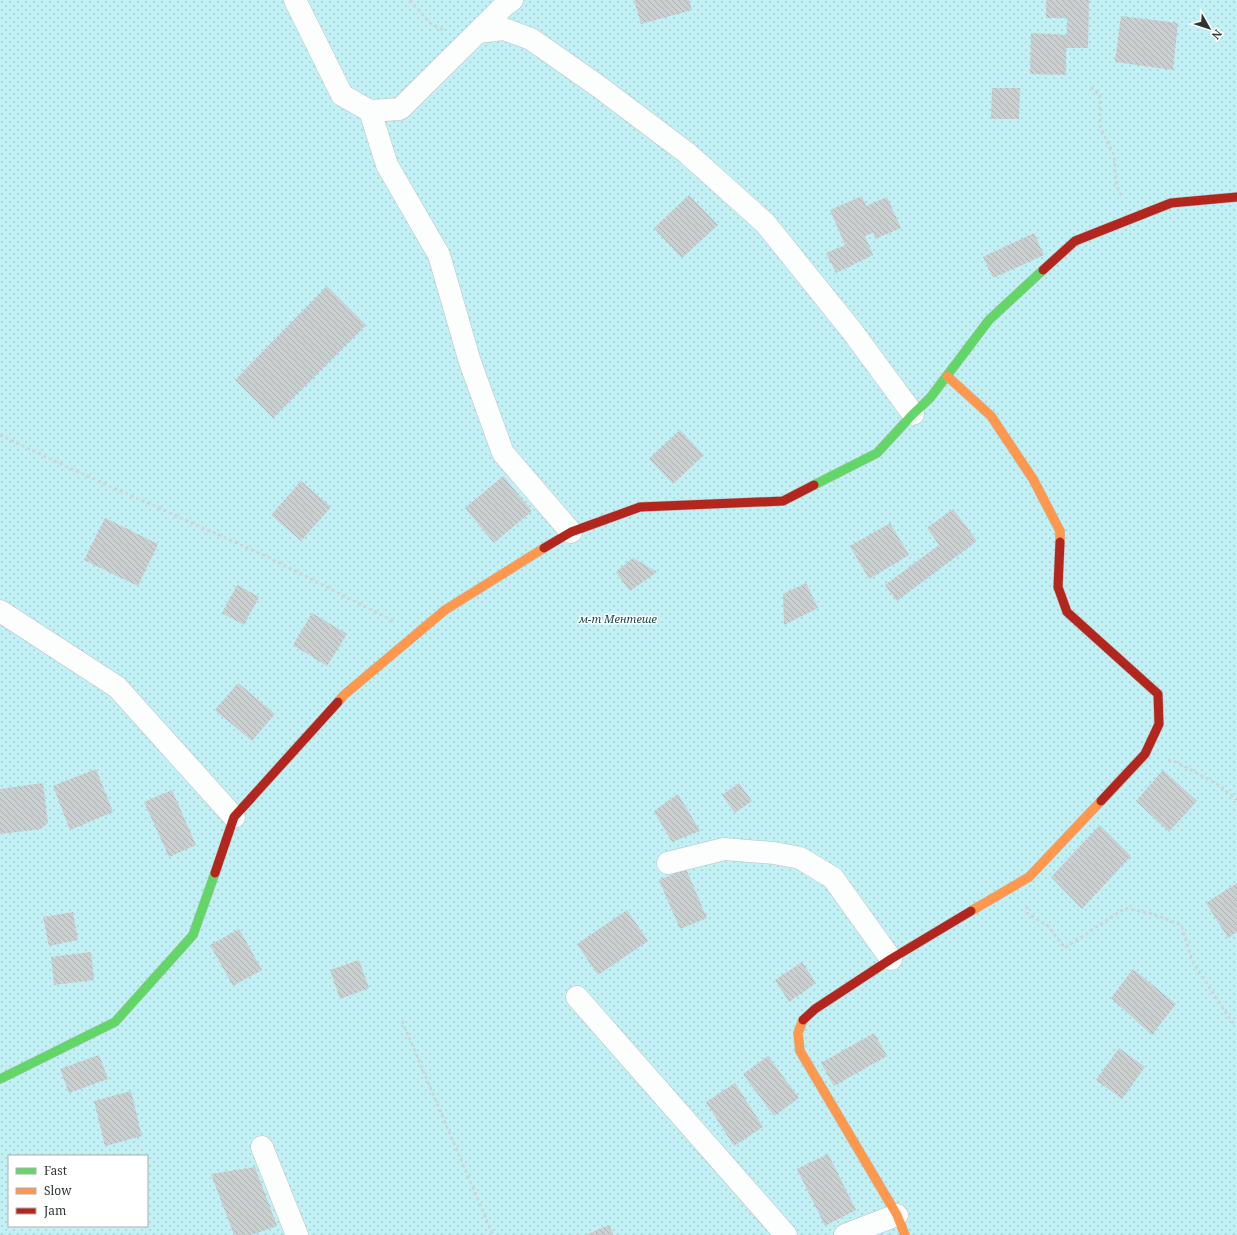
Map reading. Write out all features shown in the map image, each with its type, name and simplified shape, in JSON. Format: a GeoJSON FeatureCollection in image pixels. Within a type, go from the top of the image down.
{"type":"FeatureCollection","features":[{"type":"Feature","properties":{"kind":"street"},"geometry":{"type":"LineString","coordinates":[[295,0],[342,95],[370,111],[400,109],[504,6],[512,0]]}},
{"type":"Feature","properties":{"kind":"street"},"geometry":{"type":"LineString","coordinates":[[472,38],[504,29],[531,39],[598,86],[687,153],[765,223],[852,331],[913,414]]}},
{"type":"Feature","properties":{"kind":"street"},"geometry":{"type":"LineString","coordinates":[[370,111],[387,165],[439,255],[470,362],[503,453],[571,532]]}},
{"type":"Feature","properties":{"kind":"street"},"geometry":{"type":"LineString","coordinates":[[0,1079],[115,1022],[121,1016],[193,935],[234,817],[344,694],[418,634],[444,610],[571,532],[640,507],[783,501],[877,453],[930,398],[989,320],[1075,241],[1171,203],[1237,197]]}},
{"type":"Feature","properties":{"kind":"street"},"geometry":{"type":"LineString","coordinates":[[905,1235],[897,1215],[800,1052],[797,1042],[801,1023],[807,1015],[891,959],[1029,877],[1145,754],[1159,724],[1158,694],[1067,612],[1058,588],[1060,531],[1057,524],[1033,479],[990,416],[947,376]]}},
{"type":"Feature","properties":{"kind":"street"},"geometry":{"type":"LineString","coordinates":[[0,611],[117,687],[234,817]]}},
{"type":"Feature","properties":{"kind":"street"},"geometry":{"type":"LineString","coordinates":[[668,863],[724,849],[774,853],[800,858],[833,878],[891,959]]}},
{"type":"Feature","properties":{"kind":"street"},"geometry":{"type":"LineString","coordinates":[[577,997],[786,1235]]}},
{"type":"Feature","properties":{"kind":"street"},"geometry":{"type":"LineString","coordinates":[[262,1147],[297,1235]]}},
{"type":"Feature","properties":{"kind":"street"},"geometry":{"type":"LineString","coordinates":[[845,1235],[897,1215]]}},
{"type":"Feature","properties":{"kind":"path"},"geometry":{"type":"LineString","coordinates":[[410,0],[430,22],[472,38]]}},
{"type":"Feature","properties":{"kind":"path"},"geometry":{"type":"LineString","coordinates":[[1091,87],[1100,95],[1100,127],[1114,155],[1116,184],[1130,219]]}},
{"type":"Feature","properties":{"kind":"path"},"geometry":{"type":"LineString","coordinates":[[0,435],[268,557],[418,634]]}},
{"type":"Feature","properties":{"kind":"path"},"geometry":{"type":"LineString","coordinates":[[1145,754],[1176,762],[1219,785],[1237,800]]}},
{"type":"Feature","properties":{"kind":"path"},"geometry":{"type":"LineString","coordinates":[[1029,877],[1027,913],[1048,926],[1065,948],[1125,908],[1153,914],[1181,925],[1194,962],[1232,1022],[1237,1023]]}},
{"type":"Feature","properties":{"kind":"path"},"geometry":{"type":"LineString","coordinates":[[402,1021],[493,1235]]}},
{"type":"Feature","properties":{"kind":"green space","name":"м-т Ментeше"},"geometry":{"type":"Polygon","coordinates":[[[0,0],[1237,0],[1237,1235],[0,1235],[0,0]]]}},
{"type":"Feature","properties":{"kind":"building"},"geometry":{"type":"Polygon","coordinates":[[[634,0],[689,0],[692,10],[641,24],[634,0]]]}},
{"type":"Feature","properties":{"kind":"building"},"geometry":{"type":"Polygon","coordinates":[[[1046,0],[1089,0],[1088,48],[1066,48],[1066,75],[1030,74],[1031,33],[1067,35],[1067,18],[1046,18],[1046,0]]]}},
{"type":"Feature","properties":{"kind":"building"},"geometry":{"type":"Polygon","coordinates":[[[1121,16],[1178,23],[1173,70],[1115,62],[1121,16]]]}},
{"type":"Feature","properties":{"kind":"building"},"geometry":{"type":"Polygon","coordinates":[[[992,88],[1020,88],[1019,119],[991,119],[992,88]]]}},
{"type":"Feature","properties":{"kind":"building"},"geometry":{"type":"Polygon","coordinates":[[[689,195],[718,225],[682,258],[654,228],[689,195]]]}},
{"type":"Feature","properties":{"kind":"building"},"geometry":{"type":"Polygon","coordinates":[[[862,196],[866,206],[887,197],[901,228],[875,239],[873,233],[865,236],[873,255],[836,273],[826,253],[845,245],[830,210],[862,196]]]}},
{"type":"Feature","properties":{"kind":"building"},"geometry":{"type":"Polygon","coordinates":[[[1034,233],[1044,255],[993,278],[983,257],[1034,233]]]}},
{"type":"Feature","properties":{"kind":"building"},"geometry":{"type":"Polygon","coordinates":[[[327,286],[366,325],[273,418],[235,380],[327,286]]]}},
{"type":"Feature","properties":{"kind":"building"},"geometry":{"type":"Polygon","coordinates":[[[680,430],[704,455],[673,484],[649,459],[680,430]]]}},
{"type":"Feature","properties":{"kind":"building"},"geometry":{"type":"Polygon","coordinates":[[[503,476],[532,511],[494,543],[465,508],[503,476]]]}},
{"type":"Feature","properties":{"kind":"building"},"geometry":{"type":"Polygon","coordinates":[[[301,481],[331,507],[301,541],[271,515],[301,481]]]}},
{"type":"Feature","properties":{"kind":"building"},"geometry":{"type":"Polygon","coordinates":[[[953,509],[977,541],[897,601],[885,585],[939,545],[927,528],[953,509]]]}},
{"type":"Feature","properties":{"kind":"building"},"geometry":{"type":"Polygon","coordinates":[[[105,518],[158,544],[138,586],[84,560],[105,518]]]}},
{"type":"Feature","properties":{"kind":"building"},"geometry":{"type":"Polygon","coordinates":[[[890,523],[909,555],[869,579],[850,546],[890,523]]]}},
{"type":"Feature","properties":{"kind":"building"},"geometry":{"type":"Polygon","coordinates":[[[633,558],[657,572],[630,591],[616,572],[633,558]]]}},
{"type":"Feature","properties":{"kind":"building"},"geometry":{"type":"Polygon","coordinates":[[[806,583],[818,608],[784,625],[783,594],[806,583]]]}},
{"type":"Feature","properties":{"kind":"building"},"geometry":{"type":"Polygon","coordinates":[[[237,585],[259,597],[244,625],[222,613],[237,585]]]}},
{"type":"Feature","properties":{"kind":"building"},"geometry":{"type":"Polygon","coordinates":[[[312,613],[347,634],[327,666],[293,645],[312,613]]]}},
{"type":"Feature","properties":{"kind":"building"},"geometry":{"type":"Polygon","coordinates":[[[238,683],[275,714],[252,741],[215,710],[238,683]]]}},
{"type":"Feature","properties":{"kind":"building"},"geometry":{"type":"Polygon","coordinates":[[[96,769],[113,812],[70,830],[53,786],[96,769]]]}},
{"type":"Feature","properties":{"kind":"building"},"geometry":{"type":"Polygon","coordinates":[[[1163,770],[1197,801],[1169,832],[1136,801],[1163,770]]]}},
{"type":"Feature","properties":{"kind":"building"},"geometry":{"type":"Polygon","coordinates":[[[43,783],[48,823],[41,829],[0,834],[0,789],[43,783]]]}},
{"type":"Feature","properties":{"kind":"building"},"geometry":{"type":"Polygon","coordinates":[[[739,783],[752,801],[735,813],[722,795],[739,783]]]}},
{"type":"Feature","properties":{"kind":"building"},"geometry":{"type":"Polygon","coordinates":[[[172,790],[196,845],[169,857],[144,802],[172,790]]]}},
{"type":"Feature","properties":{"kind":"building"},"geometry":{"type":"Polygon","coordinates":[[[678,794],[700,831],[672,842],[654,811],[678,794]]]}},
{"type":"Feature","properties":{"kind":"building"},"geometry":{"type":"Polygon","coordinates":[[[1100,825],[1131,856],[1082,909],[1051,877],[1100,825]]]}},
{"type":"Feature","properties":{"kind":"building"},"geometry":{"type":"Polygon","coordinates":[[[686,869],[707,918],[680,929],[659,880],[686,869]]]}},
{"type":"Feature","properties":{"kind":"building"},"geometry":{"type":"Polygon","coordinates":[[[1237,883],[1237,932],[1228,938],[1206,903],[1237,883]]]}},
{"type":"Feature","properties":{"kind":"building"},"geometry":{"type":"Polygon","coordinates":[[[627,910],[648,941],[598,975],[577,944],[627,910]]]}},
{"type":"Feature","properties":{"kind":"building"},"geometry":{"type":"Polygon","coordinates":[[[73,912],[78,940],[49,946],[43,917],[73,912]]]}},
{"type":"Feature","properties":{"kind":"building"},"geometry":{"type":"Polygon","coordinates":[[[239,929],[262,970],[233,986],[210,945],[239,929]]]}},
{"type":"Feature","properties":{"kind":"building"},"geometry":{"type":"Polygon","coordinates":[[[91,952],[94,980],[54,985],[51,957],[91,952]]]}},
{"type":"Feature","properties":{"kind":"building"},"geometry":{"type":"Polygon","coordinates":[[[359,960],[369,988],[340,999],[330,970],[359,960]]]}},
{"type":"Feature","properties":{"kind":"building"},"geometry":{"type":"Polygon","coordinates":[[[802,962],[816,983],[789,1002],[775,980],[802,962]]]}},
{"type":"Feature","properties":{"kind":"building"},"geometry":{"type":"Polygon","coordinates":[[[1133,969],[1176,1004],[1152,1035],[1111,998],[1133,969]]]}},
{"type":"Feature","properties":{"kind":"building"},"geometry":{"type":"Polygon","coordinates":[[[874,1033],[887,1056],[834,1086],[821,1063],[874,1033]]]}},
{"type":"Feature","properties":{"kind":"building"},"geometry":{"type":"Polygon","coordinates":[[[1119,1048],[1145,1067],[1122,1099],[1096,1080],[1119,1048]]]}},
{"type":"Feature","properties":{"kind":"building"},"geometry":{"type":"Polygon","coordinates":[[[99,1055],[108,1079],[69,1093],[60,1069],[99,1055]]]}},
{"type":"Feature","properties":{"kind":"building"},"geometry":{"type":"Polygon","coordinates":[[[768,1056],[799,1098],[774,1116],[743,1074],[768,1056]]]}},
{"type":"Feature","properties":{"kind":"building"},"geometry":{"type":"Polygon","coordinates":[[[735,1083],[763,1127],[734,1146],[706,1102],[735,1083]]]}},
{"type":"Feature","properties":{"kind":"building"},"geometry":{"type":"Polygon","coordinates":[[[131,1091],[142,1136],[105,1146],[94,1101],[131,1091]]]}},
{"type":"Feature","properties":{"kind":"building"},"geometry":{"type":"Polygon","coordinates":[[[828,1154],[856,1210],[825,1226],[797,1169],[828,1154]]]}},
{"type":"Feature","properties":{"kind":"building"},"geometry":{"type":"Polygon","coordinates":[[[255,1167],[277,1226],[252,1235],[234,1235],[211,1174],[255,1167]]]}},
{"type":"Feature","properties":{"kind":"building"},"geometry":{"type":"Polygon","coordinates":[[[609,1225],[614,1235],[586,1235],[609,1225]]]}},
{"type":"Feature","properties":{"kind":"traffic: fast"},"geometry":{"type":"LineString","coordinates":[[814,485],[877,453],[930,398],[989,320],[1043,270]]}},
{"type":"Feature","properties":{"kind":"traffic: fast"},"geometry":{"type":"LineString","coordinates":[[0,1079],[115,1022],[193,935],[215,873]]}},
{"type":"Feature","properties":{"kind":"traffic: slow"},"geometry":{"type":"LineString","coordinates":[[947,376],[991,416],[1033,479],[1060,531],[1060,542]]}},
{"type":"Feature","properties":{"kind":"traffic: slow"},"geometry":{"type":"LineString","coordinates":[[338,702],[344,695],[445,610],[544,548]]}},
{"type":"Feature","properties":{"kind":"traffic: slow"},"geometry":{"type":"LineString","coordinates":[[971,911],[1029,877],[1101,801]]}},
{"type":"Feature","properties":{"kind":"traffic: slow"},"geometry":{"type":"LineString","coordinates":[[803,1020],[798,1033],[800,1051],[897,1215],[905,1235]]}},
{"type":"Feature","properties":{"kind":"traffic: jam"},"geometry":{"type":"LineString","coordinates":[[1043,270],[1075,241],[1171,203],[1237,197]]}},
{"type":"Feature","properties":{"kind":"traffic: jam"},"geometry":{"type":"LineString","coordinates":[[544,548],[571,532],[640,507],[783,501],[814,485]]}},
{"type":"Feature","properties":{"kind":"traffic: jam"},"geometry":{"type":"LineString","coordinates":[[1060,542],[1058,587],[1067,612],[1158,694],[1159,724],[1145,754],[1101,801]]}},
{"type":"Feature","properties":{"kind":"traffic: jam"},"geometry":{"type":"LineString","coordinates":[[215,873],[234,817],[338,702]]}},
{"type":"Feature","properties":{"kind":"traffic: jam"},"geometry":{"type":"LineString","coordinates":[[803,1020],[815,1009],[891,959],[971,911]]}}]}
